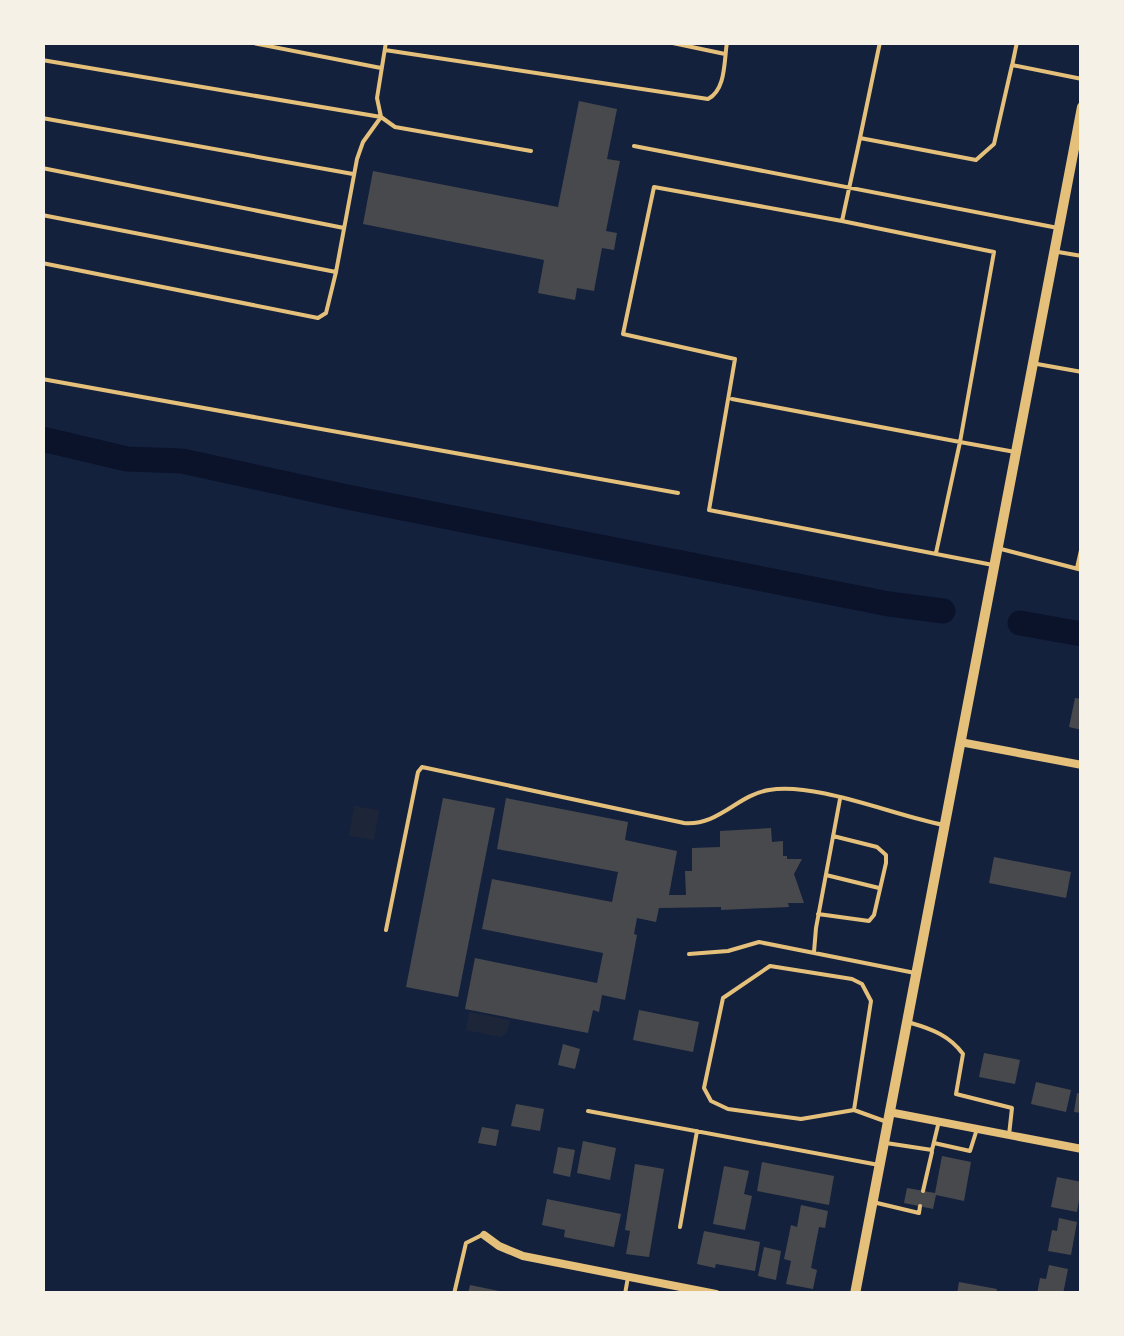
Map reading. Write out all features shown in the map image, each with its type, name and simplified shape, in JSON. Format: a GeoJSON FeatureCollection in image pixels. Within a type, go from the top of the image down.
{"type":"FeatureCollection","features":[{"type":"Feature","properties":{"kind":"street"},"geometry":{"type":"LineString","coordinates":[[855,1294],[1082,108]]}},
{"type":"Feature","properties":{"kind":"street"},"geometry":{"type":"LineString","coordinates":[[960,742],[1082,765]]}},
{"type":"Feature","properties":{"kind":"street"},"geometry":{"type":"LineString","coordinates":[[888,1117],[939,1122],[1082,1149]]}},
{"type":"Feature","properties":{"kind":"street"},"geometry":{"type":"LineString","coordinates":[[484,1235],[514,1254],[716,1294]]}},
{"type":"Feature","properties":{"kind":"lane"},"geometry":{"type":"LineString","coordinates":[[248,42],[382,68]]}},
{"type":"Feature","properties":{"kind":"lane"},"geometry":{"type":"LineString","coordinates":[[42,263],[318,318],[326,313],[353,174],[363,142],[381,117],[377,98],[386,42]]}},
{"type":"Feature","properties":{"kind":"lane"},"geometry":{"type":"LineString","coordinates":[[668,42],[726,54]]}},
{"type":"Feature","properties":{"kind":"lane"},"geometry":{"type":"LineString","coordinates":[[385,50],[708,99],[720,88],[727,42]]}},
{"type":"Feature","properties":{"kind":"lane"},"geometry":{"type":"LineString","coordinates":[[842,221],[880,42]]}},
{"type":"Feature","properties":{"kind":"lane"},"geometry":{"type":"LineString","coordinates":[[860,138],[976,160],[994,144],[1017,42]]}},
{"type":"Feature","properties":{"kind":"lane"},"geometry":{"type":"LineString","coordinates":[[42,60],[381,117],[395,126],[531,151]]}},
{"type":"Feature","properties":{"kind":"lane"},"geometry":{"type":"LineString","coordinates":[[1012,66],[1082,79]]}},
{"type":"Feature","properties":{"kind":"lane"},"geometry":{"type":"LineString","coordinates":[[42,118],[353,174]]}},
{"type":"Feature","properties":{"kind":"lane"},"geometry":{"type":"LineString","coordinates":[[634,146],[1058,228]]}},
{"type":"Feature","properties":{"kind":"lane"},"geometry":{"type":"LineString","coordinates":[[42,168],[344,228]]}},
{"type":"Feature","properties":{"kind":"lane"},"geometry":{"type":"LineString","coordinates":[[936,553],[994,252],[654,186],[623,334],[735,359],[709,510],[993,565]]}},
{"type":"Feature","properties":{"kind":"lane"},"geometry":{"type":"LineString","coordinates":[[42,215],[336,272]]}},
{"type":"Feature","properties":{"kind":"lane"},"geometry":{"type":"LineString","coordinates":[[1054,252],[1082,256]]}},
{"type":"Feature","properties":{"kind":"lane"},"geometry":{"type":"LineString","coordinates":[[1032,364],[1082,372]]}},
{"type":"Feature","properties":{"kind":"lane"},"geometry":{"type":"LineString","coordinates":[[42,380],[678,493]]}},
{"type":"Feature","properties":{"kind":"lane"},"geometry":{"type":"LineString","coordinates":[[730,399],[1015,452]]}},
{"type":"Feature","properties":{"kind":"lane"},"geometry":{"type":"LineString","coordinates":[[996,548],[1079,569],[1082,546]]}},
{"type":"Feature","properties":{"kind":"lane"},"geometry":{"type":"LineString","coordinates":[[386,930],[422,767],[699,824],[768,790],[799,790],[944,825]]}},
{"type":"Feature","properties":{"kind":"lane"},"geometry":{"type":"LineString","coordinates":[[814,952],[840,800]]}},
{"type":"Feature","properties":{"kind":"lane"},"geometry":{"type":"LineString","coordinates":[[818,914],[869,920],[874,915],[880,888],[886,854],[877,846],[833,836]]}},
{"type":"Feature","properties":{"kind":"lane"},"geometry":{"type":"LineString","coordinates":[[826,875],[880,888]]}},
{"type":"Feature","properties":{"kind":"lane"},"geometry":{"type":"LineString","coordinates":[[690,954],[759,942],[916,974]]}},
{"type":"Feature","properties":{"kind":"lane"},"geometry":{"type":"LineString","coordinates":[[854,1110],[871,1001],[867,991],[852,979],[770,966],[723,998],[704,1088],[712,1101],[728,1109],[801,1119],[854,1110],[888,1117]]}},
{"type":"Feature","properties":{"kind":"lane"},"geometry":{"type":"LineString","coordinates":[[906,1021],[936,1031],[956,1044],[964,1054],[956,1094],[1012,1108],[1009,1135]]}},
{"type":"Feature","properties":{"kind":"lane"},"geometry":{"type":"LineString","coordinates":[[588,1111],[879,1165]]}},
{"type":"Feature","properties":{"kind":"lane"},"geometry":{"type":"LineString","coordinates":[[923,1191],[939,1122]]}},
{"type":"Feature","properties":{"kind":"lane"},"geometry":{"type":"LineString","coordinates":[[883,1142],[970,1151],[977,1129]]}},
{"type":"Feature","properties":{"kind":"lane"},"geometry":{"type":"LineString","coordinates":[[680,1228],[697,1131]]}},
{"type":"Feature","properties":{"kind":"lane"},"geometry":{"type":"LineString","coordinates":[[872,1202],[918,1213],[920,1206]]}},
{"type":"Feature","properties":{"kind":"lane"},"geometry":{"type":"LineString","coordinates":[[454,1294],[466,1243],[484,1235]]}},
{"type":"Feature","properties":{"kind":"lane"},"geometry":{"type":"LineString","coordinates":[[626,1294],[628,1276]]}},
{"type":"Feature","properties":{"kind":"shaded area"},"geometry":{"type":"Polygon","coordinates":[[[354,806],[379,810],[374,840],[349,836],[354,806]]]}},
{"type":"Feature","properties":{"kind":"shaded area"},"geometry":{"type":"Polygon","coordinates":[[[469,1012],[510,1020],[507,1033],[501,1037],[466,1030],[469,1012]]]}},
{"type":"Feature","properties":{"kind":"building"},"geometry":{"type":"Polygon","coordinates":[[[579,101],[617,109],[607,159],[620,161],[606,231],[617,233],[614,250],[602,248],[594,291],[577,288],[575,300],[538,293],[544,260],[363,224],[373,171],[558,207],[579,101]]]}},
{"type":"Feature","properties":{"kind":"building"},"geometry":{"type":"Polygon","coordinates":[[[1075,698],[1082,699],[1082,730],[1069,727],[1075,698]]]}},
{"type":"Feature","properties":{"kind":"building"},"geometry":{"type":"Polygon","coordinates":[[[443,798],[495,808],[458,997],[406,987],[443,798]]]}},
{"type":"Feature","properties":{"kind":"building"},"geometry":{"type":"Polygon","coordinates":[[[506,798],[628,822],[625,840],[677,851],[669,895],[686,895],[685,871],[692,871],[692,848],[720,847],[720,831],[771,828],[772,842],[783,841],[783,856],[802,859],[794,874],[804,903],[721,910],[659,908],[656,922],[637,918],[625,1000],[602,995],[599,1012],[593,1010],[588,1033],[465,1009],[475,958],[597,983],[603,953],[482,929],[492,879],[612,902],[618,872],[497,849],[506,798]]]}},
{"type":"Feature","properties":{"kind":"building"},"geometry":{"type":"Polygon","coordinates":[[[994,857],[1071,872],[1066,898],[989,883],[994,857]]]}},
{"type":"Feature","properties":{"kind":"building"},"geometry":{"type":"Polygon","coordinates":[[[639,1010],[699,1022],[693,1052],[633,1040],[639,1010]]]}},
{"type":"Feature","properties":{"kind":"building"},"geometry":{"type":"Polygon","coordinates":[[[563,1044],[580,1049],[575,1069],[558,1065],[563,1044]]]}},
{"type":"Feature","properties":{"kind":"building"},"geometry":{"type":"Polygon","coordinates":[[[984,1053],[1020,1060],[1015,1084],[979,1077],[984,1053]]]}},
{"type":"Feature","properties":{"kind":"building"},"geometry":{"type":"Polygon","coordinates":[[[1036,1082],[1071,1090],[1066,1112],[1031,1104],[1036,1082]]]}},
{"type":"Feature","properties":{"kind":"building"},"geometry":{"type":"Polygon","coordinates":[[[1077,1093],[1082,1094],[1082,1113],[1074,1112],[1077,1093]]]}},
{"type":"Feature","properties":{"kind":"building"},"geometry":{"type":"Polygon","coordinates":[[[516,1104],[544,1109],[540,1131],[511,1126],[516,1104]]]}},
{"type":"Feature","properties":{"kind":"building"},"geometry":{"type":"Polygon","coordinates":[[[482,1127],[499,1130],[496,1146],[478,1143],[482,1127]]]}},
{"type":"Feature","properties":{"kind":"building"},"geometry":{"type":"Polygon","coordinates":[[[583,1141],[616,1148],[610,1180],[577,1173],[583,1141]]]}},
{"type":"Feature","properties":{"kind":"building"},"geometry":{"type":"Polygon","coordinates":[[[558,1147],[575,1150],[570,1177],[553,1173],[558,1147]]]}},
{"type":"Feature","properties":{"kind":"building"},"geometry":{"type":"Polygon","coordinates":[[[942,1156],[971,1162],[964,1201],[936,1195],[933,1209],[904,1203],[907,1188],[935,1193],[942,1156]]]}},
{"type":"Feature","properties":{"kind":"building"},"geometry":{"type":"Polygon","coordinates":[[[762,1162],[834,1176],[829,1205],[757,1191],[762,1162]]]}},
{"type":"Feature","properties":{"kind":"building"},"geometry":{"type":"Polygon","coordinates":[[[635,1164],[664,1169],[649,1257],[626,1254],[630,1231],[625,1230],[635,1164]]]}},
{"type":"Feature","properties":{"kind":"building"},"geometry":{"type":"Polygon","coordinates":[[[724,1166],[749,1171],[744,1194],[752,1196],[745,1230],[713,1224],[724,1166]]]}},
{"type":"Feature","properties":{"kind":"building"},"geometry":{"type":"Polygon","coordinates":[[[1057,1177],[1082,1182],[1077,1212],[1051,1207],[1057,1177]]]}},
{"type":"Feature","properties":{"kind":"building"},"geometry":{"type":"Polygon","coordinates":[[[547,1199],[621,1214],[614,1247],[564,1237],[565,1230],[542,1225],[547,1199]]]}},
{"type":"Feature","properties":{"kind":"building"},"geometry":{"type":"Polygon","coordinates":[[[801,1205],[828,1211],[825,1228],[819,1227],[811,1268],[817,1270],[813,1289],[786,1284],[791,1261],[784,1259],[791,1225],[797,1227],[801,1205]]]}},
{"type":"Feature","properties":{"kind":"building"},"geometry":{"type":"Polygon","coordinates":[[[1059,1218],[1077,1222],[1071,1255],[1048,1251],[1059,1218]]]}},
{"type":"Feature","properties":{"kind":"building"},"geometry":{"type":"Polygon","coordinates":[[[704,1231],[760,1242],[755,1271],[697,1264],[704,1231]]]}},
{"type":"Feature","properties":{"kind":"building"},"geometry":{"type":"Polygon","coordinates":[[[764,1247],[781,1251],[776,1280],[758,1276],[764,1247]]]}},
{"type":"Feature","properties":{"kind":"building"},"geometry":{"type":"Polygon","coordinates":[[[1049,1265],[1068,1269],[1063,1294],[1037,1294],[1040,1278],[1046,1279],[1049,1265]]]}},
{"type":"Feature","properties":{"kind":"building"},"geometry":{"type":"Polygon","coordinates":[[[959,1282],[997,1289],[996,1294],[957,1294],[959,1282]]]}},
{"type":"Feature","properties":{"kind":"building"},"geometry":{"type":"Polygon","coordinates":[[[470,1285],[504,1292],[504,1294],[468,1294],[470,1285]]]}},
{"type":"Feature","properties":{"kind":"waterway"},"geometry":{"type":"LineString","coordinates":[[42,439],[127,459],[182,461],[889,604],[943,611]]}},
{"type":"Feature","properties":{"kind":"waterway"},"geometry":{"type":"LineString","coordinates":[[1020,623],[1082,634]]}}]}
